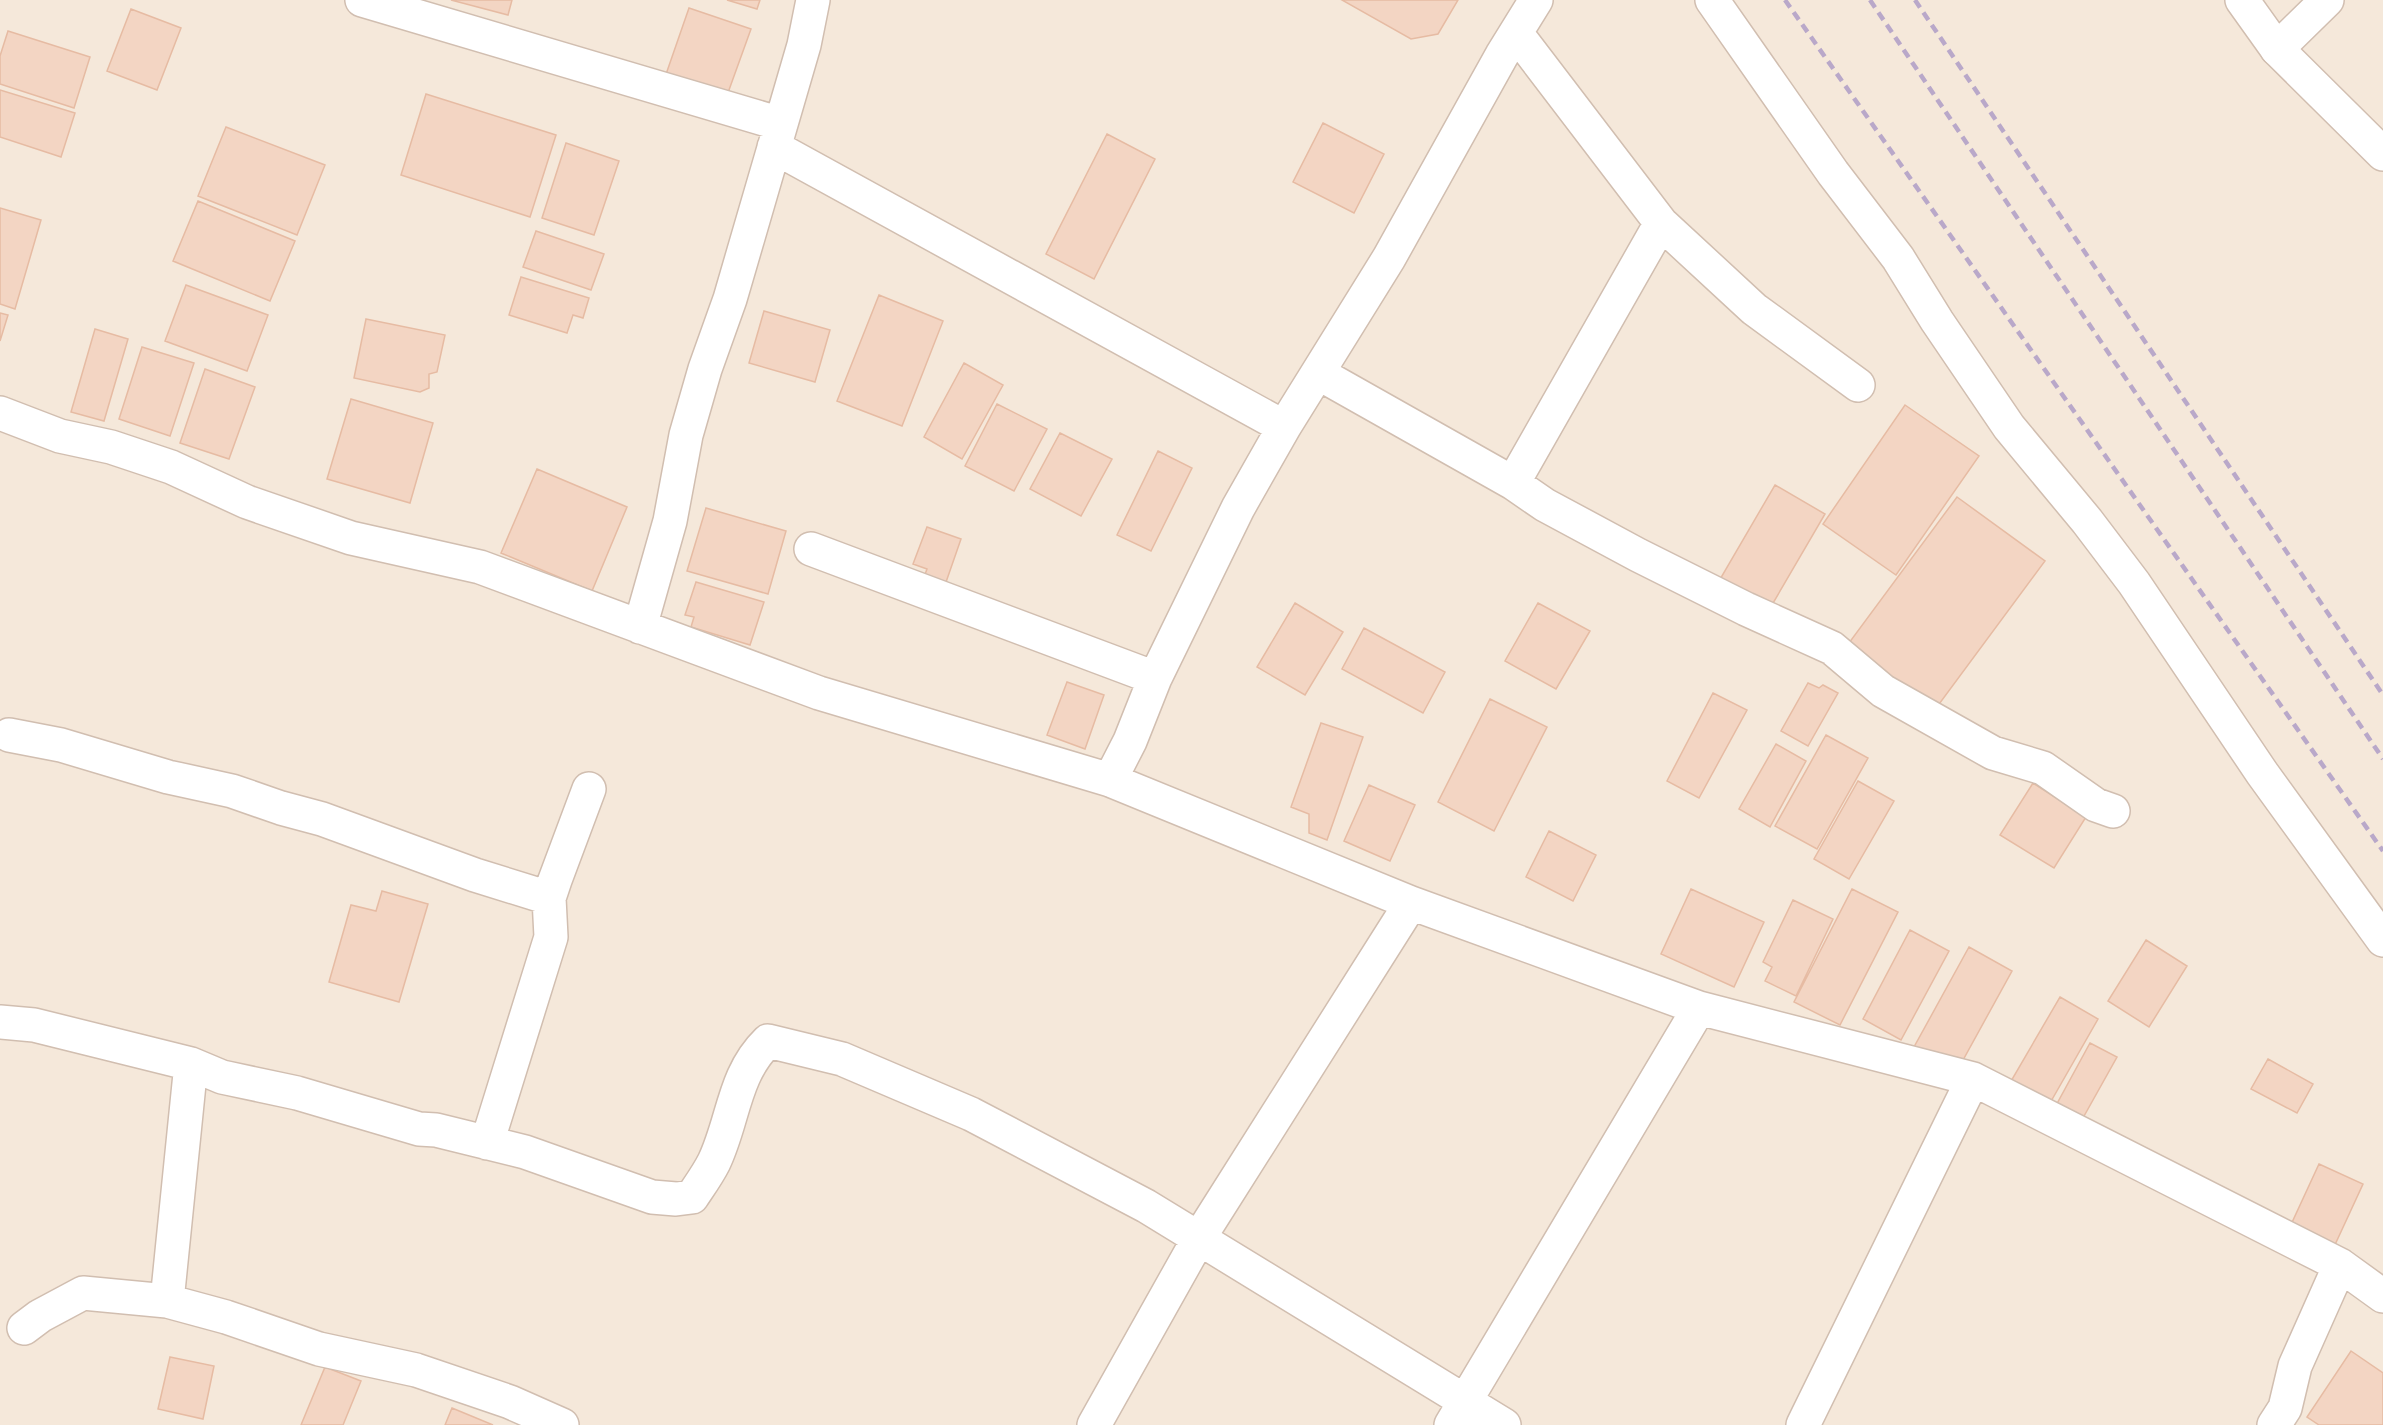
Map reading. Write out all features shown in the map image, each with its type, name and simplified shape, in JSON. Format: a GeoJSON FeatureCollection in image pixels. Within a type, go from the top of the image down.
{"type":"FeatureCollection","features":[{"type":"Feature","properties":{"kind":"street"},"geometry":{"type":"LineString","coordinates":[[362,0],[778,136],[1284,427]]}},
{"type":"Feature","properties":{"kind":"street"},"geometry":{"type":"LineString","coordinates":[[640,627],[670,521],[686,435],[705,369],[730,299],[778,136],[804,45],[813,0]]}},
{"type":"Feature","properties":{"kind":"street"},"geometry":{"type":"LineString","coordinates":[[1110,780],[1130,741],[1155,678],[1233,518],[1284,427],[1389,258],[1439,165],[1536,0]]}},
{"type":"Feature","properties":{"kind":"street"},"geometry":{"type":"LineString","coordinates":[[1712,0],[1833,173],[1898,258],[1937,321],[2009,427],[2087,521],[2134,583],[2262,773],[2383,940]]}},
{"type":"Feature","properties":{"kind":"street"},"geometry":{"type":"LineString","coordinates":[[2242,0],[2277,49],[2383,154]]}},
{"type":"Feature","properties":{"kind":"street"},"geometry":{"type":"LineString","coordinates":[[2277,49],[2327,0]]}},
{"type":"Feature","properties":{"kind":"street"},"geometry":{"type":"LineString","coordinates":[[1516,33],[1661,223],[1755,309],[1858,385]]}},
{"type":"Feature","properties":{"kind":"street"},"geometry":{"type":"LineString","coordinates":[[1513,483],[1661,223]]}},
{"type":"Feature","properties":{"kind":"street"},"geometry":{"type":"LineString","coordinates":[[1318,373],[1513,483],[1545,505],[1662,568],[1832,648],[1883,691],[1993,753],[2043,768],[2096,805],[2113,811]]}},
{"type":"Feature","properties":{"kind":"street"},"geometry":{"type":"LineString","coordinates":[[0,413],[60,436],[111,447],[171,467],[247,502],[351,538],[480,567],[819,693],[1110,780],[1411,903],[1699,1008],[1973,1079],[2340,1265],[2383,1296]]}},
{"type":"Feature","properties":{"kind":"street"},"geometry":{"type":"LineString","coordinates":[[811,549],[1155,678]]}},
{"type":"Feature","properties":{"kind":"street"},"geometry":{"type":"LineString","coordinates":[[9,735],[61,745],[168,777],[232,791],[280,808],[322,819],[475,875],[549,898]]}},
{"type":"Feature","properties":{"kind":"street"},"geometry":{"type":"LineString","coordinates":[[487,1143],[551,937],[549,898],[589,789]]}},
{"type":"Feature","properties":{"kind":"street"},"geometry":{"type":"LineString","coordinates":[[1094,1425],[1199,1238],[1411,903]]}},
{"type":"Feature","properties":{"kind":"street"},"geometry":{"type":"LineString","coordinates":[[1458,1413],[1699,1008]]}},
{"type":"Feature","properties":{"kind":"street"},"geometry":{"type":"LineString","coordinates":[[0,1022],[34,1025],[191,1064],[222,1077],[297,1094],[418,1130],[436,1130],[525,1152],[652,1197],[676,1199],[692,1197],[714,1161],[744,1071],[755,1053],[768,1041],[842,1059],[971,1114],[1146,1206],[1199,1238],[1458,1413],[1504,1425]]}},
{"type":"Feature","properties":{"kind":"street"},"geometry":{"type":"LineString","coordinates":[[167,1301],[191,1064]]}},
{"type":"Feature","properties":{"kind":"street"},"geometry":{"type":"LineString","coordinates":[[1803,1425],[1973,1079]]}},
{"type":"Feature","properties":{"kind":"street"},"geometry":{"type":"LineString","coordinates":[[2274,1425],[2284,1408],[2295,1366],[2340,1265]]}},
{"type":"Feature","properties":{"kind":"street"},"geometry":{"type":"LineString","coordinates":[[24,1328],[40,1316],[83,1293],[167,1301],[226,1317],[319,1350],[416,1370],[510,1402],[562,1425]]}},
{"type":"Feature","properties":{"kind":"shaded area"},"geometry":{"type":"Polygon","coordinates":[[[0,0],[2383,0],[2383,1425],[0,1425],[0,0]]]}},
{"type":"Feature","properties":{"kind":"building"},"geometry":{"type":"Polygon","coordinates":[[[451,0],[512,0],[508,15],[451,0]]]}},
{"type":"Feature","properties":{"kind":"building"},"geometry":{"type":"Polygon","coordinates":[[[727,0],[760,0],[757,9],[727,0]]]}},
{"type":"Feature","properties":{"kind":"building"},"geometry":{"type":"Polygon","coordinates":[[[1342,0],[1458,0],[1438,34],[1411,39],[1342,0]]]}},
{"type":"Feature","properties":{"kind":"building"},"geometry":{"type":"Polygon","coordinates":[[[689,8],[751,29],[725,101],[664,80],[689,8]]]}},
{"type":"Feature","properties":{"kind":"building"},"geometry":{"type":"Polygon","coordinates":[[[131,9],[181,28],[157,90],[107,71],[131,9]]]}},
{"type":"Feature","properties":{"kind":"building"},"geometry":{"type":"Polygon","coordinates":[[[8,31],[90,57],[74,108],[0,84],[0,56],[8,31]]]}},
{"type":"Feature","properties":{"kind":"building"},"geometry":{"type":"Polygon","coordinates":[[[0,90],[75,113],[61,157],[0,137],[0,90]]]}},
{"type":"Feature","properties":{"kind":"building"},"geometry":{"type":"Polygon","coordinates":[[[426,94],[556,135],[530,217],[401,175],[426,94]]]}},
{"type":"Feature","properties":{"kind":"building"},"geometry":{"type":"Polygon","coordinates":[[[1323,123],[1384,154],[1354,213],[1293,182],[1323,123]]]}},
{"type":"Feature","properties":{"kind":"building"},"geometry":{"type":"Polygon","coordinates":[[[226,127],[325,165],[297,235],[198,196],[226,127]]]}},
{"type":"Feature","properties":{"kind":"building"},"geometry":{"type":"Polygon","coordinates":[[[1107,134],[1155,159],[1094,279],[1046,254],[1107,134]]]}},
{"type":"Feature","properties":{"kind":"building"},"geometry":{"type":"Polygon","coordinates":[[[566,143],[619,161],[594,235],[542,218],[566,143]]]}},
{"type":"Feature","properties":{"kind":"building"},"geometry":{"type":"Polygon","coordinates":[[[198,201],[295,241],[270,301],[173,261],[198,201]]]}},
{"type":"Feature","properties":{"kind":"building"},"geometry":{"type":"Polygon","coordinates":[[[0,208],[41,220],[15,309],[0,304],[0,208]]]}},
{"type":"Feature","properties":{"kind":"building"},"geometry":{"type":"Polygon","coordinates":[[[536,231],[604,254],[591,290],[523,267],[536,231]]]}},
{"type":"Feature","properties":{"kind":"building"},"geometry":{"type":"Polygon","coordinates":[[[521,277],[589,298],[583,318],[573,315],[567,333],[509,315],[521,277]]]}},
{"type":"Feature","properties":{"kind":"building"},"geometry":{"type":"Polygon","coordinates":[[[186,285],[268,315],[247,371],[165,341],[186,285]]]}},
{"type":"Feature","properties":{"kind":"building"},"geometry":{"type":"Polygon","coordinates":[[[879,295],[943,321],[902,426],[837,401],[879,295]]]}},
{"type":"Feature","properties":{"kind":"building"},"geometry":{"type":"Polygon","coordinates":[[[764,311],[830,330],[815,382],[749,363],[764,311]]]}},
{"type":"Feature","properties":{"kind":"building"},"geometry":{"type":"Polygon","coordinates":[[[0,313],[8,315],[0,341],[0,313]]]}},
{"type":"Feature","properties":{"kind":"building"},"geometry":{"type":"Polygon","coordinates":[[[366,319],[445,335],[437,372],[429,374],[429,388],[420,392],[354,378],[366,319]]]}},
{"type":"Feature","properties":{"kind":"building"},"geometry":{"type":"Polygon","coordinates":[[[95,329],[128,339],[104,421],[71,412],[95,329]]]}},
{"type":"Feature","properties":{"kind":"building"},"geometry":{"type":"Polygon","coordinates":[[[142,347],[194,363],[170,436],[119,419],[142,347]]]}},
{"type":"Feature","properties":{"kind":"building"},"geometry":{"type":"Polygon","coordinates":[[[964,363],[1003,385],[962,459],[924,437],[964,363]]]}},
{"type":"Feature","properties":{"kind":"building"},"geometry":{"type":"Polygon","coordinates":[[[205,369],[255,387],[229,459],[180,443],[205,369]]]}},
{"type":"Feature","properties":{"kind":"building"},"geometry":{"type":"Polygon","coordinates":[[[351,399],[433,423],[410,503],[327,479],[351,399]]]}},
{"type":"Feature","properties":{"kind":"building"},"geometry":{"type":"Polygon","coordinates":[[[997,404],[1047,429],[1014,491],[965,466],[997,404]]]}},
{"type":"Feature","properties":{"kind":"building"},"geometry":{"type":"Polygon","coordinates":[[[1905,405],[1979,456],[1896,575],[1823,524],[1905,405]]]}},
{"type":"Feature","properties":{"kind":"building"},"geometry":{"type":"Polygon","coordinates":[[[1060,433],[1112,459],[1081,516],[1030,489],[1060,433]]]}},
{"type":"Feature","properties":{"kind":"building"},"geometry":{"type":"Polygon","coordinates":[[[1158,451],[1192,468],[1151,551],[1117,535],[1158,451]]]}},
{"type":"Feature","properties":{"kind":"building"},"geometry":{"type":"Polygon","coordinates":[[[537,469],[627,507],[592,591],[501,553],[537,469]]]}},
{"type":"Feature","properties":{"kind":"building"},"geometry":{"type":"Polygon","coordinates":[[[1775,485],[1825,514],[1769,610],[1719,581],[1775,485]]]}},
{"type":"Feature","properties":{"kind":"building"},"geometry":{"type":"Polygon","coordinates":[[[1957,497],[2045,561],[1931,715],[1843,651],[1957,497]]]}},
{"type":"Feature","properties":{"kind":"building"},"geometry":{"type":"Polygon","coordinates":[[[706,508],[786,531],[768,594],[687,571],[706,508]]]}},
{"type":"Feature","properties":{"kind":"building"},"geometry":{"type":"Polygon","coordinates":[[[927,527],[961,539],[945,585],[924,577],[927,569],[913,564],[927,527]]]}},
{"type":"Feature","properties":{"kind":"building"},"geometry":{"type":"Polygon","coordinates":[[[696,582],[764,602],[750,645],[691,627],[694,617],[685,615],[696,582]]]}},
{"type":"Feature","properties":{"kind":"building"},"geometry":{"type":"Polygon","coordinates":[[[1295,603],[1343,632],[1305,695],[1257,667],[1295,603]]]}},
{"type":"Feature","properties":{"kind":"building"},"geometry":{"type":"Polygon","coordinates":[[[1538,603],[1590,631],[1556,689],[1505,661],[1538,603]]]}},
{"type":"Feature","properties":{"kind":"building"},"geometry":{"type":"Polygon","coordinates":[[[1364,628],[1445,672],[1423,713],[1342,669],[1364,628]]]}},
{"type":"Feature","properties":{"kind":"building"},"geometry":{"type":"Polygon","coordinates":[[[1067,682],[1104,695],[1085,749],[1047,735],[1067,682]]]}},
{"type":"Feature","properties":{"kind":"building"},"geometry":{"type":"Polygon","coordinates":[[[1808,683],[1819,688],[1823,685],[1838,693],[1808,746],[1781,731],[1808,683]]]}},
{"type":"Feature","properties":{"kind":"building"},"geometry":{"type":"Polygon","coordinates":[[[1713,693],[1747,710],[1699,798],[1667,781],[1713,693]]]}},
{"type":"Feature","properties":{"kind":"building"},"geometry":{"type":"Polygon","coordinates":[[[1490,699],[1547,727],[1494,831],[1438,802],[1490,699]]]}},
{"type":"Feature","properties":{"kind":"building"},"geometry":{"type":"Polygon","coordinates":[[[1321,723],[1363,737],[1327,840],[1309,833],[1309,814],[1291,807],[1321,723]]]}},
{"type":"Feature","properties":{"kind":"building"},"geometry":{"type":"Polygon","coordinates":[[[1826,735],[1868,758],[1817,849],[1775,826],[1826,735]]]}},
{"type":"Feature","properties":{"kind":"building"},"geometry":{"type":"Polygon","coordinates":[[[1776,744],[1806,761],[1770,827],[1739,809],[1776,744]]]}},
{"type":"Feature","properties":{"kind":"building"},"geometry":{"type":"Polygon","coordinates":[[[1858,781],[1894,801],[1849,879],[1814,859],[1858,781]]]}},
{"type":"Feature","properties":{"kind":"building"},"geometry":{"type":"Polygon","coordinates":[[[2033,783],[2086,817],[2054,868],[2000,835],[2033,783]]]}},
{"type":"Feature","properties":{"kind":"building"},"geometry":{"type":"Polygon","coordinates":[[[1369,785],[1415,805],[1390,861],[1344,841],[1369,785]]]}},
{"type":"Feature","properties":{"kind":"building"},"geometry":{"type":"Polygon","coordinates":[[[1549,831],[1596,855],[1573,901],[1526,877],[1549,831]]]}},
{"type":"Feature","properties":{"kind":"building"},"geometry":{"type":"Polygon","coordinates":[[[1691,889],[1764,922],[1734,987],[1661,954],[1691,889]]]}},
{"type":"Feature","properties":{"kind":"building"},"geometry":{"type":"Polygon","coordinates":[[[1852,889],[1898,912],[1840,1025],[1794,1002],[1852,889]]]}},
{"type":"Feature","properties":{"kind":"building"},"geometry":{"type":"Polygon","coordinates":[[[382,891],[428,904],[399,1002],[329,982],[351,905],[376,911],[382,891]]]}},
{"type":"Feature","properties":{"kind":"building"},"geometry":{"type":"Polygon","coordinates":[[[1793,900],[1833,919],[1796,996],[1765,981],[1772,967],[1763,962],[1793,900]]]}},
{"type":"Feature","properties":{"kind":"building"},"geometry":{"type":"Polygon","coordinates":[[[1910,930],[1949,951],[1901,1040],[1863,1019],[1910,930]]]}},
{"type":"Feature","properties":{"kind":"building"},"geometry":{"type":"Polygon","coordinates":[[[2146,940],[2187,966],[2149,1027],[2108,1001],[2146,940]]]}},
{"type":"Feature","properties":{"kind":"building"},"geometry":{"type":"Polygon","coordinates":[[[1969,947],[2012,971],[1957,1071],[1914,1047],[1969,947]]]}},
{"type":"Feature","properties":{"kind":"building"},"geometry":{"type":"Polygon","coordinates":[[[2060,997],[2098,1019],[2046,1110],[2007,1088],[2060,997]]]}},
{"type":"Feature","properties":{"kind":"building"},"geometry":{"type":"Polygon","coordinates":[[[2090,1043],[2117,1057],[2079,1125],[2053,1111],[2090,1043]]]}},
{"type":"Feature","properties":{"kind":"building"},"geometry":{"type":"Polygon","coordinates":[[[2268,1059],[2313,1084],[2297,1113],[2251,1089],[2268,1059]]]}},
{"type":"Feature","properties":{"kind":"building"},"geometry":{"type":"Polygon","coordinates":[[[2319,1164],[2363,1184],[2333,1249],[2289,1229],[2319,1164]]]}},
{"type":"Feature","properties":{"kind":"building"},"geometry":{"type":"Polygon","coordinates":[[[2351,1351],[2383,1373],[2383,1425],[2319,1425],[2307,1417],[2351,1351]]]}},
{"type":"Feature","properties":{"kind":"building"},"geometry":{"type":"Polygon","coordinates":[[[170,1357],[214,1366],[203,1419],[158,1409],[170,1357]]]}},
{"type":"Feature","properties":{"kind":"building"},"geometry":{"type":"Polygon","coordinates":[[[325,1367],[361,1381],[343,1425],[301,1425],[325,1367]]]}},
{"type":"Feature","properties":{"kind":"building"},"geometry":{"type":"Polygon","coordinates":[[[452,1408],[493,1425],[445,1425],[452,1408]]]}},
{"type":"Feature","properties":{"kind":"railway"},"geometry":{"type":"LineString","coordinates":[[1785,0],[2383,851]]}},
{"type":"Feature","properties":{"kind":"railway"},"geometry":{"type":"LineString","coordinates":[[1870,0],[2383,759]]}},
{"type":"Feature","properties":{"kind":"railway"},"geometry":{"type":"LineString","coordinates":[[1915,0],[2383,695]]}}]}
